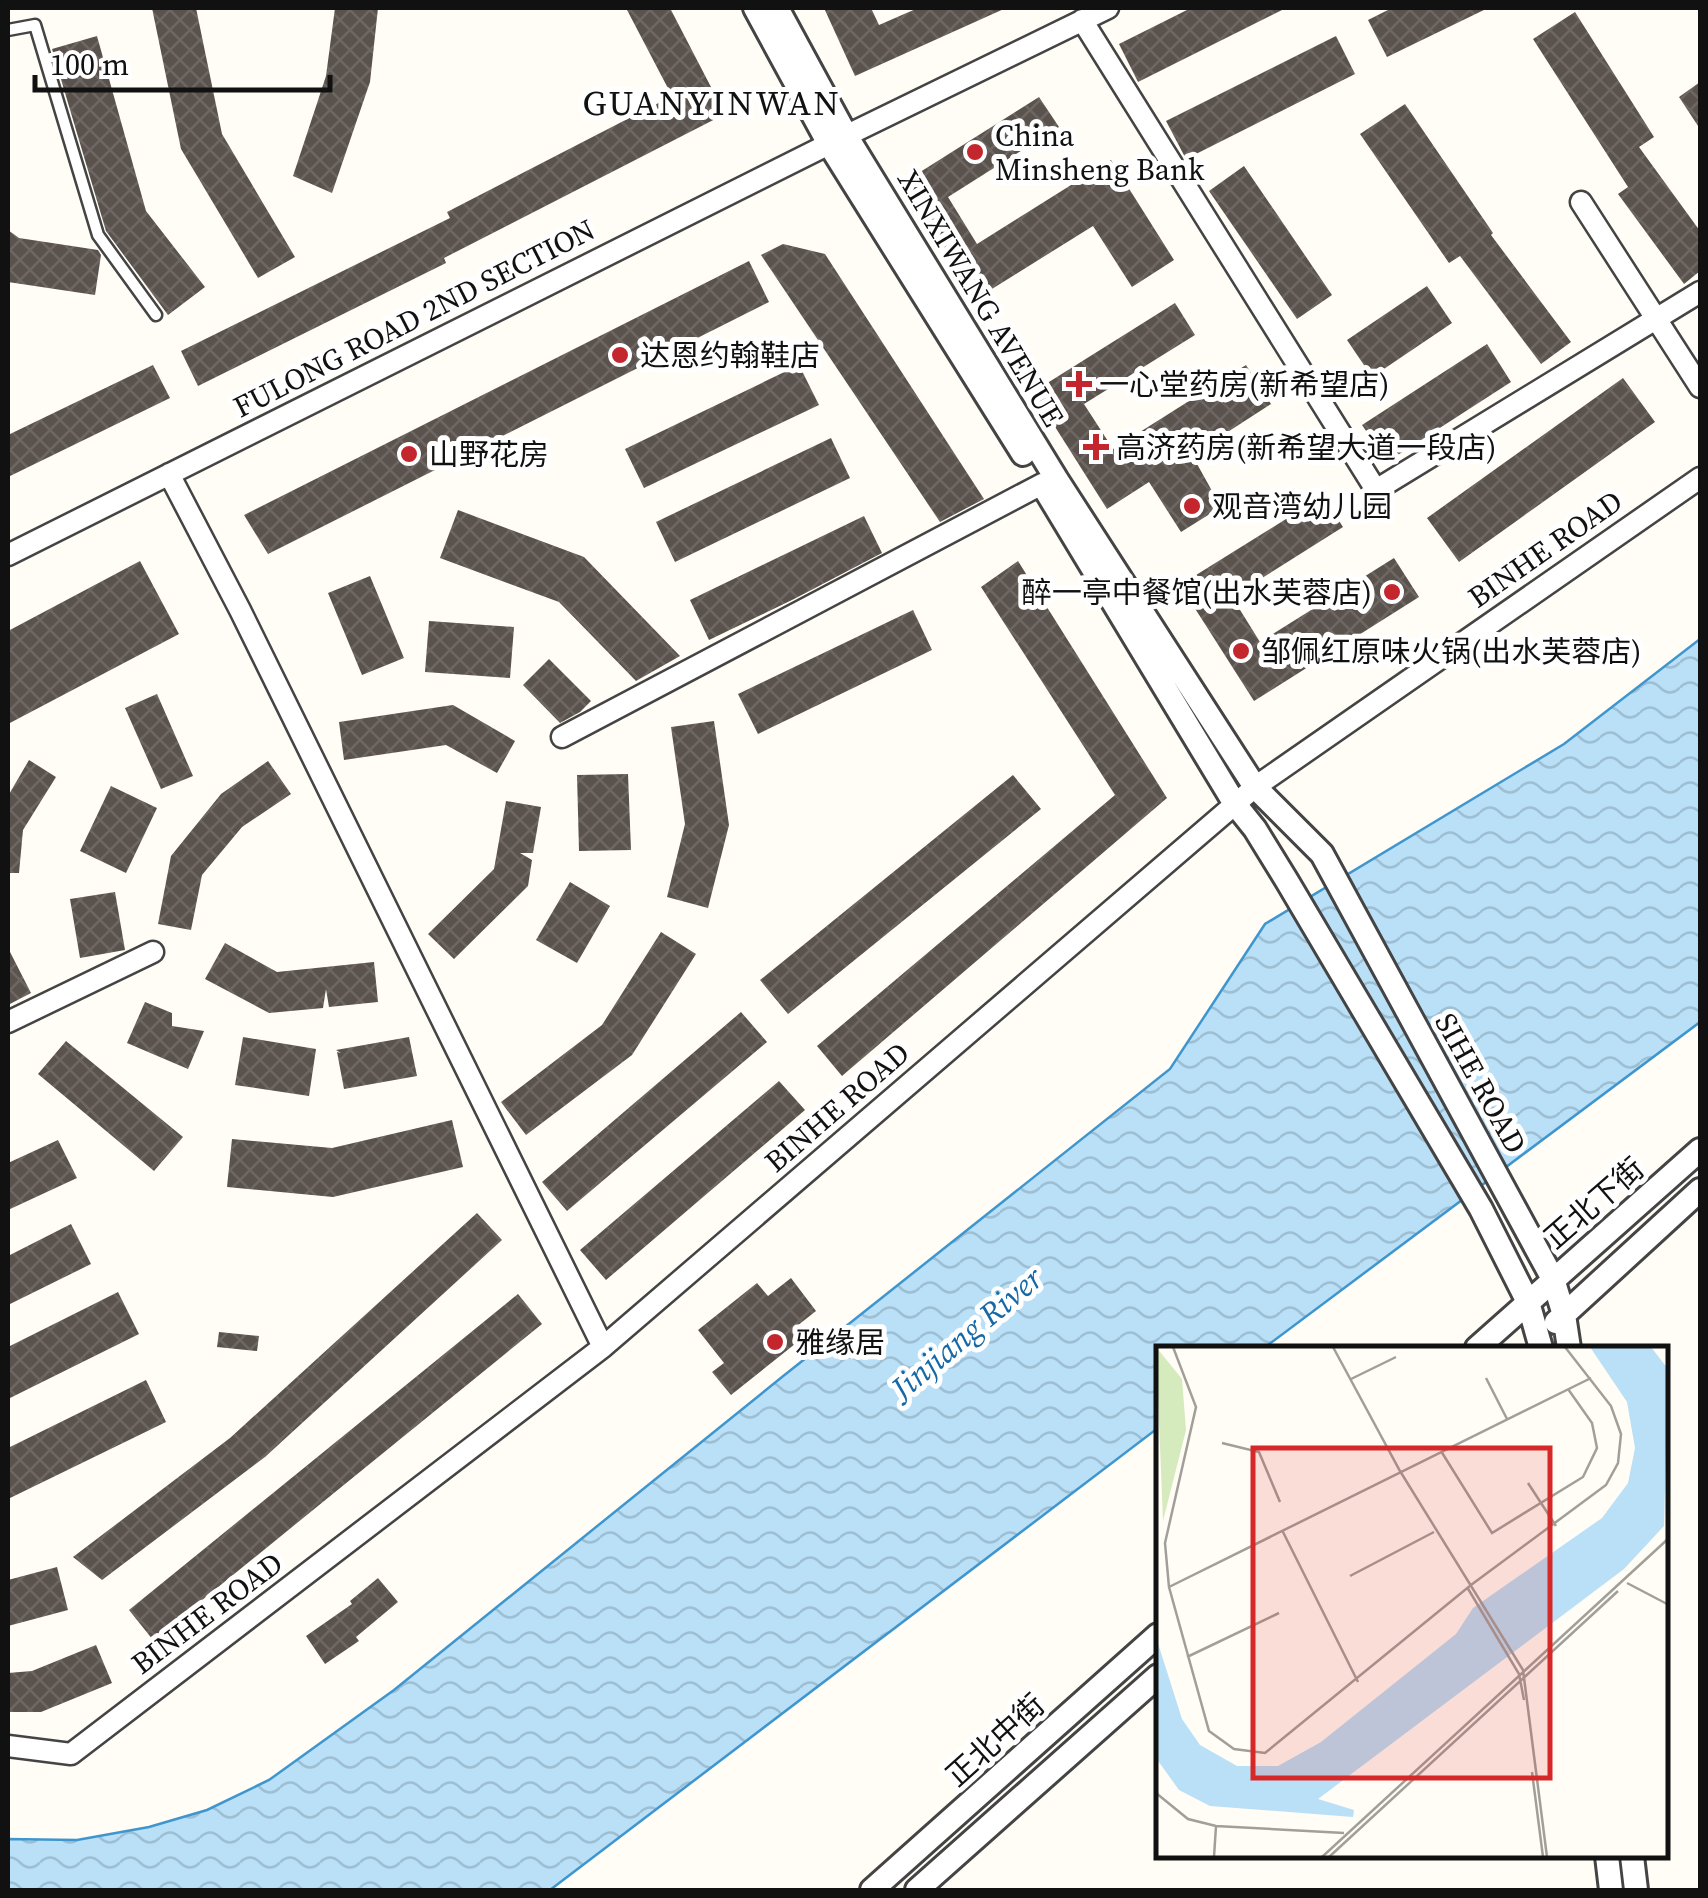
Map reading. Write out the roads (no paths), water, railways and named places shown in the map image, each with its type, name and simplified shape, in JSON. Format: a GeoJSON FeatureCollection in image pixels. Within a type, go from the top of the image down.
{"type":"FeatureCollection","features":[{"type":"Feature","properties":{"kind":"street"},"geometry":{"type":"LineString","coordinates":[[755,8],[838,140]]}},
{"type":"Feature","properties":{"kind":"street","name":"XINXIWANG AVENUE"},"geometry":{"type":"LineString","coordinates":[[777,8],[838,140],[1057,480],[1255,787],[1322,854]]}},
{"type":"Feature","properties":{"kind":"street","name":"FULONG ROAD 2ND SECTION"},"geometry":{"type":"LineString","coordinates":[[8,555],[1108,8]]}},
{"type":"Feature","properties":{"kind":"street"},"geometry":{"type":"LineString","coordinates":[[1082,20],[1376,490],[1700,292]]}},
{"type":"Feature","properties":{"kind":"street","name":"SIHE ROAD"},"geometry":{"type":"LineString","coordinates":[[838,140],[1481,1209],[1528,1302],[1536,1345]]}},
{"type":"Feature","properties":{"kind":"street"},"geometry":{"type":"LineString","coordinates":[[1581,202],[1700,387]]}},
{"type":"Feature","properties":{"kind":"street"},"geometry":{"type":"LineString","coordinates":[[169,474],[240,610],[603,1347]]}},
{"type":"Feature","properties":{"kind":"street","name":"BINHE ROAD"},"geometry":{"type":"LineString","coordinates":[[8,1746],[72,1754],[603,1347],[1255,787],[1700,478]]}},
{"type":"Feature","properties":{"kind":"street"},"geometry":{"type":"LineString","coordinates":[[562,737],[1042,484]]}},
{"type":"Feature","properties":{"kind":"street","name":"SIHE ROAD"},"geometry":{"type":"LineString","coordinates":[[1322,854],[1553,1279],[1569,1346]]}},
{"type":"Feature","properties":{"kind":"street"},"geometry":{"type":"LineString","coordinates":[[8,1022],[154,952]]}},
{"type":"Feature","properties":{"kind":"street","name":"正北下街"},"geometry":{"type":"LineString","coordinates":[[1528,1302],[1700,1150]]}},
{"type":"Feature","properties":{"kind":"street"},"geometry":{"type":"LineString","coordinates":[[1536,1345],[1700,1190]]}},
{"type":"Feature","properties":{"kind":"street"},"geometry":{"type":"LineString","coordinates":[[1479,1346],[1528,1302]]}},
{"type":"Feature","properties":{"kind":"street","name":"正北中街"},"geometry":{"type":"LineString","coordinates":[[872,1890],[1156,1637]]}},
{"type":"Feature","properties":{"kind":"street"},"geometry":{"type":"LineString","coordinates":[[917,1890],[1156,1678]]}},
{"type":"Feature","properties":{"kind":"street"},"geometry":{"type":"LineString","coordinates":[[1606,1858],[1611,1890]]}},
{"type":"Feature","properties":{"kind":"street"},"geometry":{"type":"LineString","coordinates":[[1632,1858],[1636,1890]]}},
{"type":"Feature","properties":{"kind":"lane"},"geometry":{"type":"LineString","coordinates":[[8,30],[35,25],[98,235],[156,315]]}},
{"type":"Feature","properties":{"kind":"water","name":"Jinjiang River"},"geometry":{"type":"Polygon","coordinates":[[[1700,639],[1700,1022],[1267,1346],[1156,1346],[1156,1430],[550,1890],[8,1890],[8,1839],[77,1840],[149,1827],[207,1810],[269,1780],[394,1690],[1170,1069],[1265,924],[1564,744],[1700,639]]]}},
{"type":"Feature","properties":{"kind":"place","name":"China Minsheng Bank"},"geometry":{"type":"Point","coordinates":[975,152]}},
{"type":"Feature","properties":{"kind":"place","name":"达恩约翰鞋店"},"geometry":{"type":"Point","coordinates":[620,355]}},
{"type":"Feature","properties":{"kind":"place","name":"一心堂药房(新希望店)"},"geometry":{"type":"Point","coordinates":[1079,384]}},
{"type":"Feature","properties":{"kind":"place","name":"高济药房(新希望大道一段店)"},"geometry":{"type":"Point","coordinates":[1096,447]}},
{"type":"Feature","properties":{"kind":"place","name":"山野花房"},"geometry":{"type":"Point","coordinates":[409,454]}},
{"type":"Feature","properties":{"kind":"place","name":"观音湾幼儿园"},"geometry":{"type":"Point","coordinates":[1192,506]}},
{"type":"Feature","properties":{"kind":"place","name":"醉一亭中餐馆(出水芙蓉店)"},"geometry":{"type":"Point","coordinates":[1392,592]}},
{"type":"Feature","properties":{"kind":"place","name":"邹佩红原味火锅(出水芙蓉店)"},"geometry":{"type":"Point","coordinates":[1241,651]}},
{"type":"Feature","properties":{"kind":"place","name":"雅缘居"},"geometry":{"type":"Point","coordinates":[775,1342]}},
{"type":"Feature","properties":{"kind":"district","name":"GUANYINWAN"},"geometry":{"type":"Point","coordinates":[712,103]}}]}
